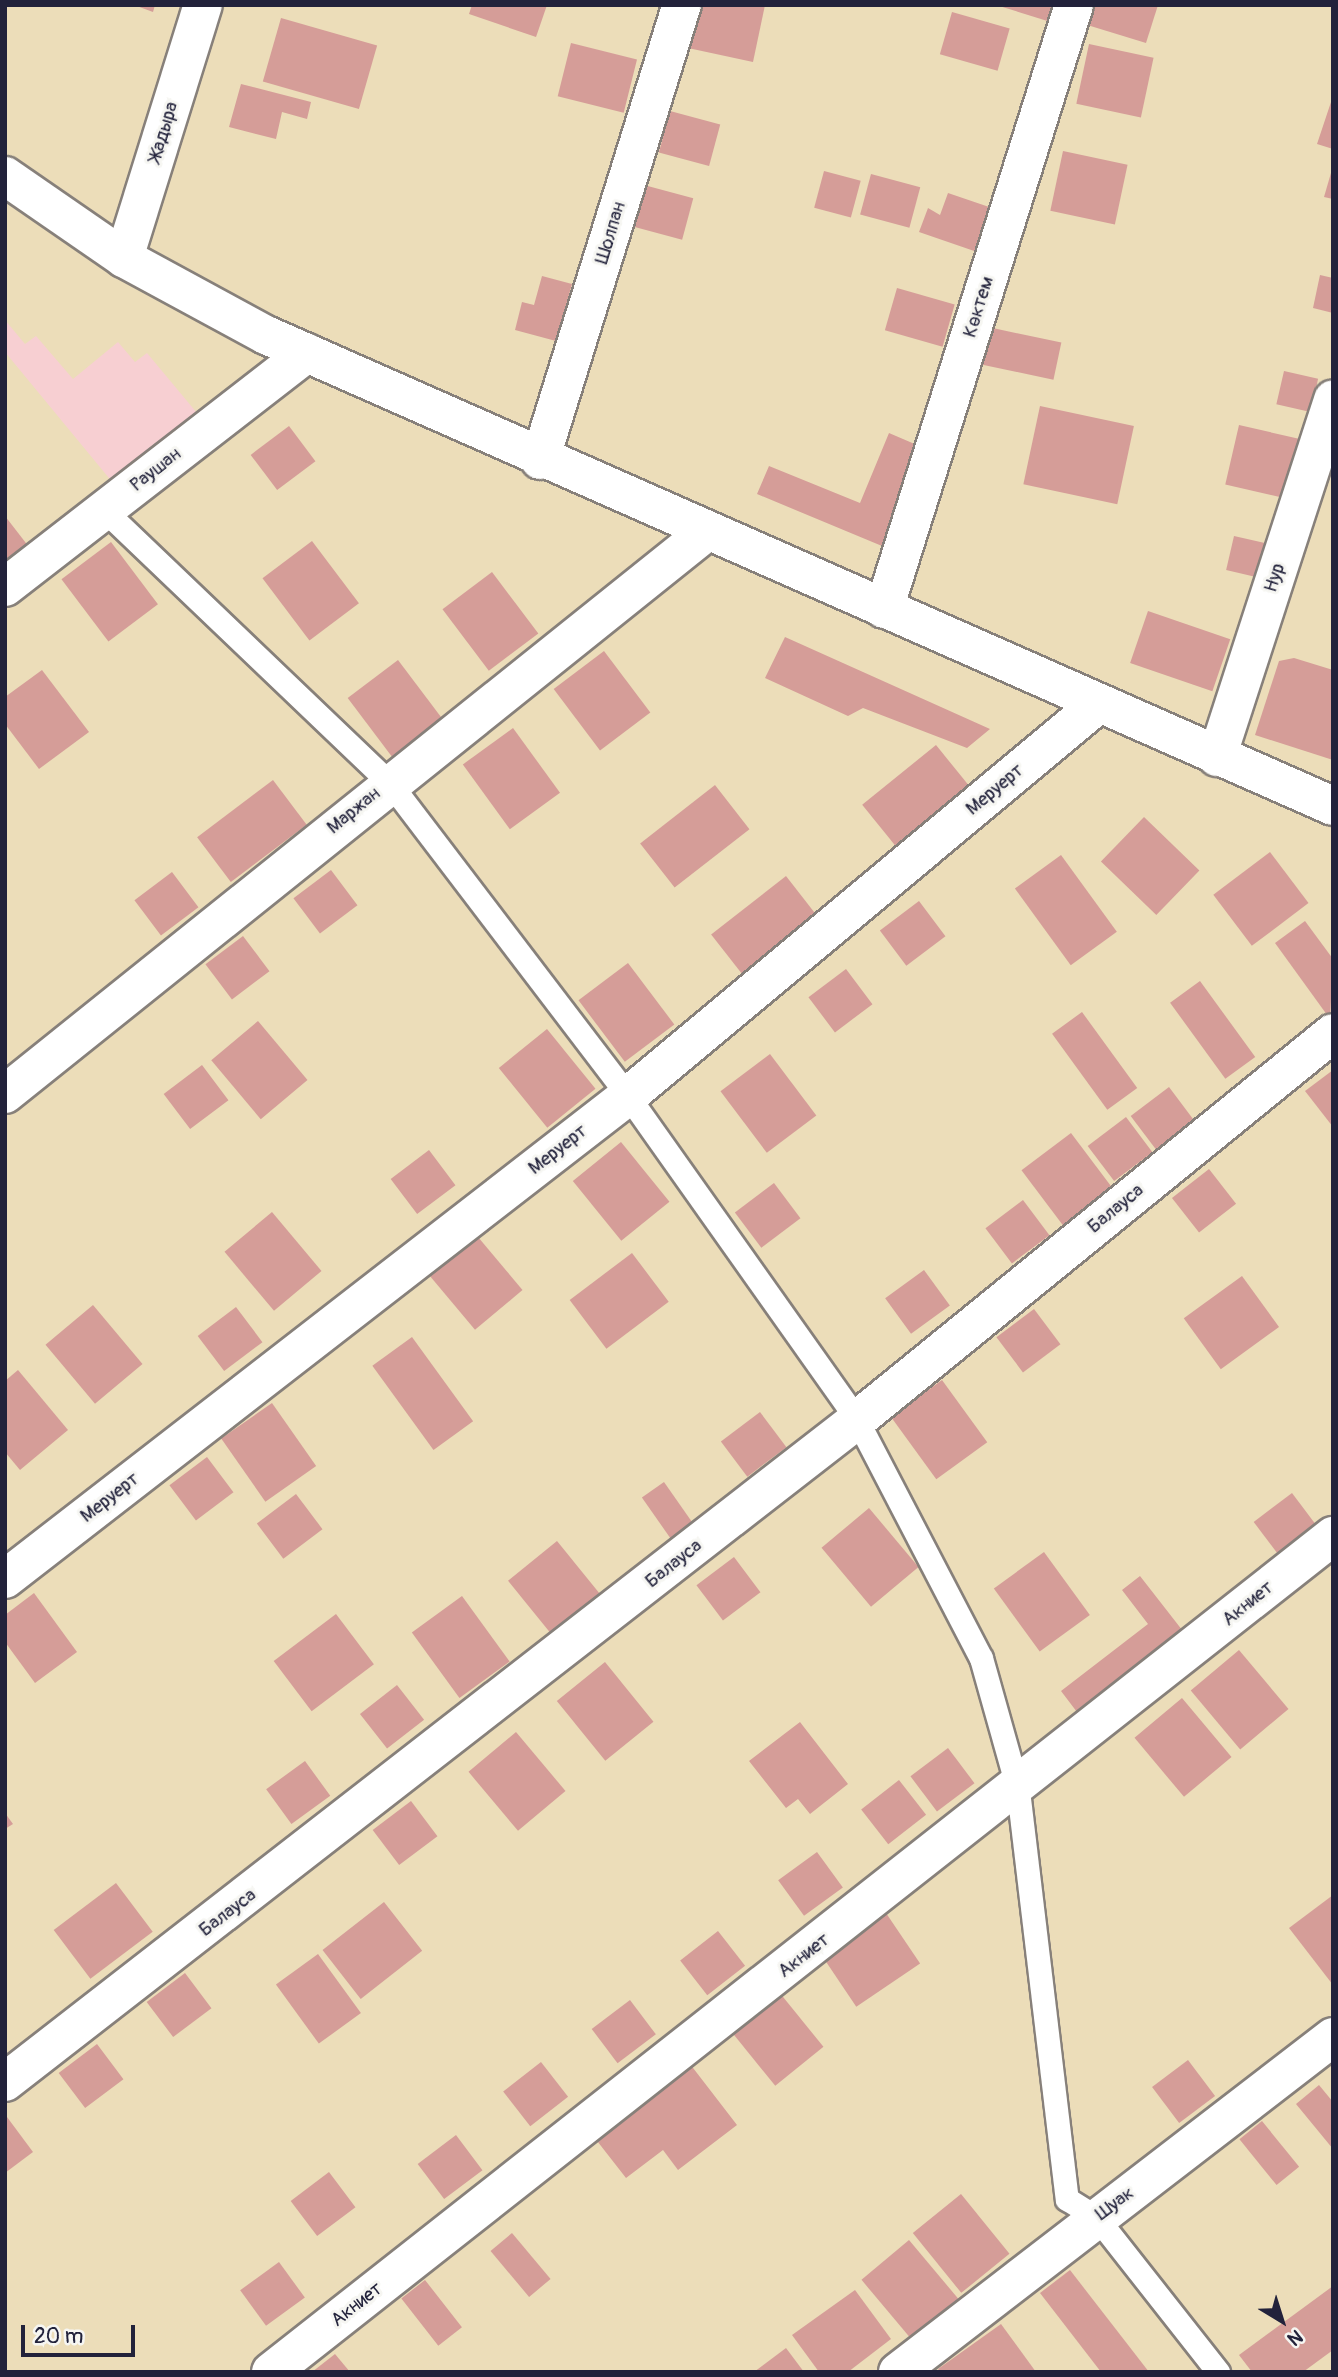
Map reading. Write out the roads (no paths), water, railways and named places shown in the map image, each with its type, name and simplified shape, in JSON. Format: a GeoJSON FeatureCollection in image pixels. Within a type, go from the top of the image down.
{"type":"FeatureCollection","features":[{"type":"Feature","properties":{"kind":"street","name":"Жадыра"},"geometry":{"type":"LineString","coordinates":[[124,258],[203,5]]}},
{"type":"Feature","properties":{"kind":"street","name":"Шолпан"},"geometry":{"type":"LineString","coordinates":[[540,460],[682,5]]}},
{"type":"Feature","properties":{"kind":"street","name":"Көктем"},"geometry":{"type":"LineString","coordinates":[[884,609],[1074,5]]}},
{"type":"Feature","properties":{"kind":"street"},"geometry":{"type":"LineString","coordinates":[[5,176],[124,258],[307,353],[705,533],[1333,806]]}},
{"type":"Feature","properties":{"kind":"street","name":"Раушан"},"geometry":{"type":"LineString","coordinates":[[5,587],[307,353]]}},
{"type":"Feature","properties":{"kind":"street","name":"Нур"},"geometry":{"type":"LineString","coordinates":[[1217,757],[1333,399]]}},
{"type":"Feature","properties":{"kind":"street","name":"Маржан"},"geometry":{"type":"LineString","coordinates":[[5,1094],[389,782],[705,533]]}},
{"type":"Feature","properties":{"kind":"street","name":"Меруерт"},"geometry":{"type":"LineString","coordinates":[[5,1579],[628,1096],[1097,705]]}},
{"type":"Feature","properties":{"kind":"street","name":"Балауса"},"geometry":{"type":"LineString","coordinates":[[5,2082],[858,1420],[1333,1033]]}},
{"type":"Feature","properties":{"kind":"street","name":"Акниет"},"geometry":{"type":"LineString","coordinates":[[271,2372],[1018,1790],[1333,1536]]}},
{"type":"Feature","properties":{"kind":"street","name":"Шуак"},"geometry":{"type":"LineString","coordinates":[[898,2372],[1333,2038]]}},
{"type":"Feature","properties":{"kind":"lane"},"geometry":{"type":"LineString","coordinates":[[104,510],[389,782],[628,1096],[858,1420],[981,1658],[1018,1790],[1067,2199],[1097,2218],[1218,2372]]}}]}
